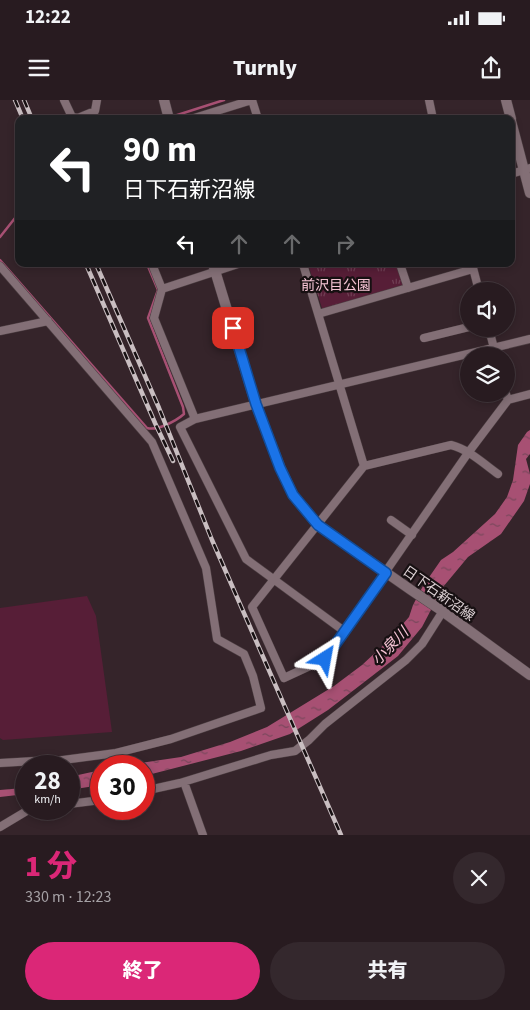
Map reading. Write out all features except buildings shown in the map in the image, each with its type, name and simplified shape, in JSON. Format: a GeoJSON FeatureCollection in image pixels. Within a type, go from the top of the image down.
{"type":"FeatureCollection","features":[{"type":"Feature","properties":{"kind":"main road"},"geometry":{"type":"LineString","coordinates":[[164,100],[168,115]]}},
{"type":"Feature","properties":{"kind":"main road"},"geometry":{"type":"LineString","coordinates":[[506,100],[510,115]]}},
{"type":"Feature","properties":{"kind":"main road"},"geometry":{"type":"LineString","coordinates":[[515,132],[527,169],[530,193]]}},
{"type":"Feature","properties":{"kind":"main road","name":"日下石新沼線"},"geometry":{"type":"LineString","coordinates":[[214,268],[256,404],[280,468],[293,495],[318,525],[440,609],[530,675]]}},
{"type":"Feature","properties":{"kind":"street"},"geometry":{"type":"LineString","coordinates":[[64,100],[71,115]]}},
{"type":"Feature","properties":{"kind":"street"},"geometry":{"type":"LineString","coordinates":[[95,115],[97,100]]}},
{"type":"Feature","properties":{"kind":"street"},"geometry":{"type":"LineString","coordinates":[[204,115],[252,100],[257,115]]}},
{"type":"Feature","properties":{"kind":"street"},"geometry":{"type":"LineString","coordinates":[[428,100],[433,115]]}},
{"type":"Feature","properties":{"kind":"street"},"geometry":{"type":"LineString","coordinates":[[515,173],[527,169]]}},
{"type":"Feature","properties":{"kind":"street"},"geometry":{"type":"LineString","coordinates":[[0,266],[152,442],[206,568],[217,639],[244,654],[261,708],[171,739],[116,753],[48,762],[35,761],[0,764]]}},
{"type":"Feature","properties":{"kind":"street"},"geometry":{"type":"LineString","coordinates":[[153,267],[162,289],[154,318],[195,419]]}},
{"type":"Feature","properties":{"kind":"street"},"geometry":{"type":"LineString","coordinates":[[304,267],[364,466]]}},
{"type":"Feature","properties":{"kind":"street"},"geometry":{"type":"LineString","coordinates":[[401,267],[408,288]]}},
{"type":"Feature","properties":{"kind":"street"},"geometry":{"type":"LineString","coordinates":[[318,314],[408,288],[469,267]]}},
{"type":"Feature","properties":{"kind":"street"},"geometry":{"type":"LineString","coordinates":[[472,267],[476,282]]}},
{"type":"Feature","properties":{"kind":"street"},"geometry":{"type":"LineString","coordinates":[[162,289],[214,268]]}},
{"type":"Feature","properties":{"kind":"street"},"geometry":{"type":"LineString","coordinates":[[0,331],[48,321]]}},
{"type":"Feature","properties":{"kind":"street"},"geometry":{"type":"LineString","coordinates":[[424,338],[460,329]]}},
{"type":"Feature","properties":{"kind":"street"},"geometry":{"type":"LineString","coordinates":[[491,337],[494,347],[530,339]]}},
{"type":"Feature","properties":{"kind":"street"},"geometry":{"type":"LineString","coordinates":[[344,631],[246,559],[180,427],[195,419],[460,356]]}},
{"type":"Feature","properties":{"kind":"street"},"geometry":{"type":"LineString","coordinates":[[515,396],[530,394]]}},
{"type":"Feature","properties":{"kind":"street"},"geometry":{"type":"LineString","coordinates":[[498,474],[468,453],[458,446],[451,445],[364,466],[252,607],[284,678],[325,659],[386,573],[468,453],[504,402]]}},
{"type":"Feature","properties":{"kind":"street"},"geometry":{"type":"LineString","coordinates":[[391,520],[412,535]]}},
{"type":"Feature","properties":{"kind":"street"},"geometry":{"type":"LineString","coordinates":[[155,789],[184,782],[271,755],[295,751],[325,724],[406,660],[422,644],[440,609]]}},
{"type":"Feature","properties":{"kind":"street"},"geometry":{"type":"LineString","coordinates":[[184,782],[203,835]]}},
{"type":"Feature","properties":{"kind":"street"},"geometry":{"type":"LineString","coordinates":[[0,827],[15,818]]}},
{"type":"Feature","properties":{"kind":"green space","name":"前沢目公園"},"geometry":{"type":"Polygon","coordinates":[[[309,267],[398,267],[403,283],[401,287],[326,309],[322,308],[309,267]]]}},
{"type":"Feature","properties":{"kind":"green space"},"geometry":{"type":"Polygon","coordinates":[[[87,596],[96,616],[112,732],[3,740],[0,738],[0,608],[87,596]]]}},
{"type":"Feature","properties":{"kind":"water","name":"小泉川"},"geometry":{"type":"Polygon","coordinates":[[[530,430],[530,454],[526,459],[530,474],[530,484],[524,501],[501,534],[468,557],[443,587],[422,627],[398,656],[328,710],[290,734],[241,751],[155,773],[155,761],[181,757],[230,742],[267,727],[334,686],[362,665],[389,640],[409,617],[423,586],[441,560],[453,552],[495,514],[507,497],[513,480],[518,445],[530,430]]]}},
{"type":"Feature","properties":{"kind":"water"},"geometry":{"type":"Polygon","coordinates":[[[90,772],[90,787],[80,788],[80,775],[90,772]]]}},
{"type":"Feature","properties":{"kind":"water"},"geometry":{"type":"Polygon","coordinates":[[[15,789],[15,795],[0,797],[0,790],[15,789]]]}},
{"type":"Feature","properties":{"kind":"waterway"},"geometry":{"type":"LineString","coordinates":[[177,115],[224,100]]}},
{"type":"Feature","properties":{"kind":"waterway"},"geometry":{"type":"LineString","coordinates":[[0,237],[15,218]]}},
{"type":"Feature","properties":{"kind":"waterway"},"geometry":{"type":"LineString","coordinates":[[0,260],[147,428],[151,429],[166,425],[184,414],[183,407],[148,318],[158,290],[148,267]]}},
{"type":"Feature","properties":{"kind":"railway"},"geometry":{"type":"LineString","coordinates":[[15,100],[21,115]]}},
{"type":"Feature","properties":{"kind":"railway"},"geometry":{"type":"LineString","coordinates":[[24,100],[30,115]]}},
{"type":"Feature","properties":{"kind":"railway"},"geometry":{"type":"LineString","coordinates":[[87,267],[173,461]]}},
{"type":"Feature","properties":{"kind":"railway"},"geometry":{"type":"LineString","coordinates":[[97,267],[159,408],[212,540],[341,835]]}},
{"type":"Feature","properties":{"kind":"route"},"geometry":{"type":"LineString","coordinates":[[233,328],[256,404],[280,468],[293,495],[318,525],[386,573],[325,659]]}}]}
